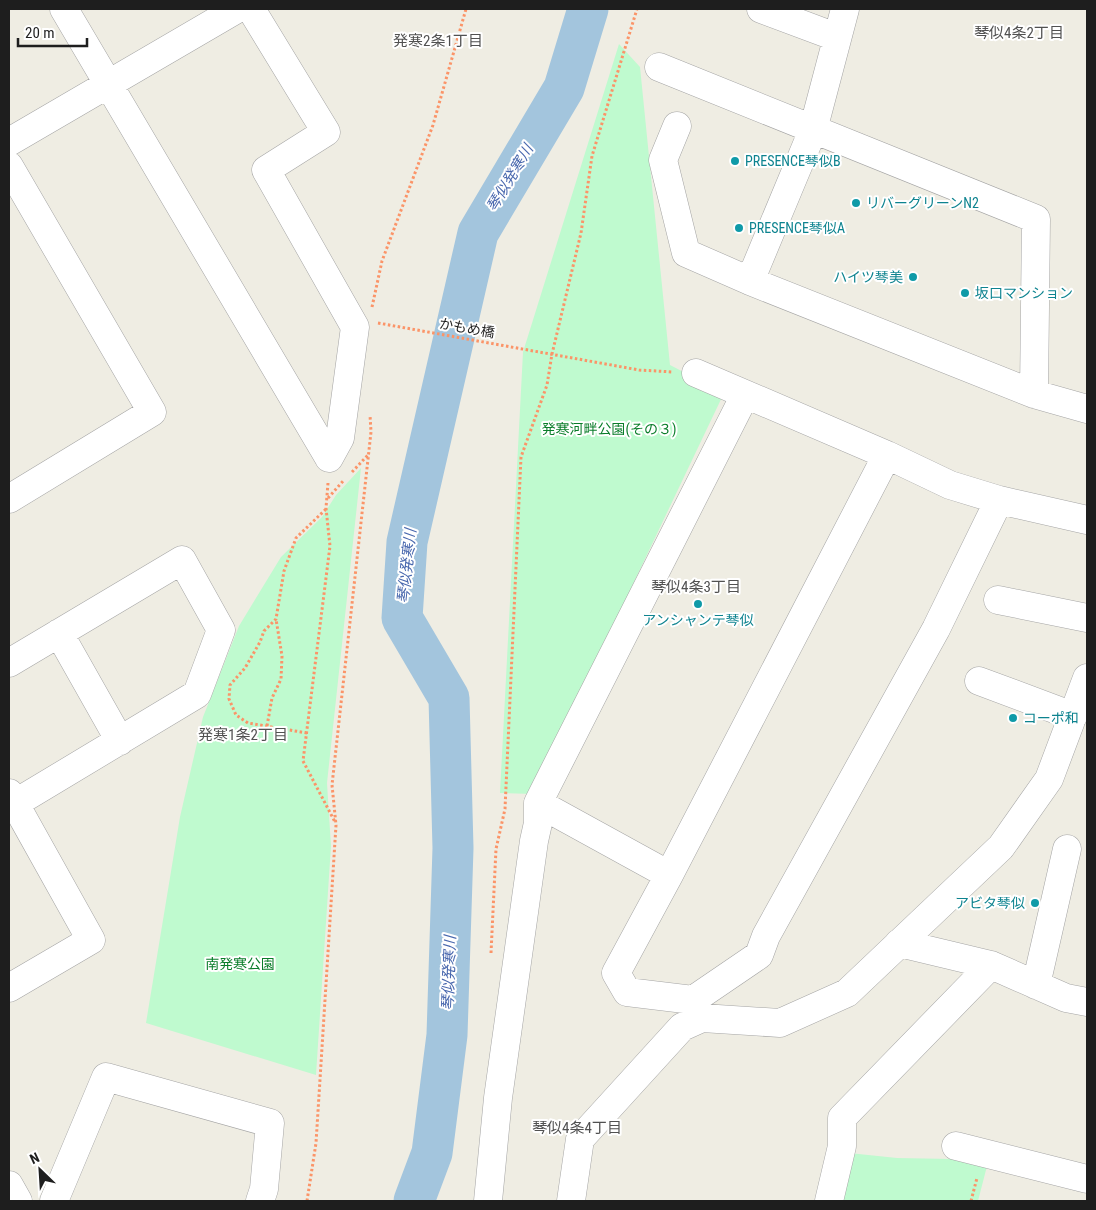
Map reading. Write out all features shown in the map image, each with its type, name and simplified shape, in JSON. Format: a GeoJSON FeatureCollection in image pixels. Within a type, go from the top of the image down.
{"type":"FeatureCollection","features":[{"type":"Feature","properties":{"kind":"street"},"geometry":{"type":"LineString","coordinates":[[64,9],[329,458]]}},
{"type":"Feature","properties":{"kind":"street"},"geometry":{"type":"LineString","coordinates":[[9,142],[237,9]]}},
{"type":"Feature","properties":{"kind":"street"},"geometry":{"type":"LineString","coordinates":[[251,9],[326,132],[266,170],[363,320],[340,438],[329,458]]}},
{"type":"Feature","properties":{"kind":"street"},"geometry":{"type":"LineString","coordinates":[[761,9],[836,37]]}},
{"type":"Feature","properties":{"kind":"street"},"geometry":{"type":"LineString","coordinates":[[750,281],[813,130],[844,9]]}},
{"type":"Feature","properties":{"kind":"street"},"geometry":{"type":"LineString","coordinates":[[659,67],[1036,219],[1034,394]]}},
{"type":"Feature","properties":{"kind":"street"},"geometry":{"type":"LineString","coordinates":[[677,126],[663,160],[686,252],[750,281],[1034,394],[1087,409]]}},
{"type":"Feature","properties":{"kind":"street"},"geometry":{"type":"LineString","coordinates":[[9,166],[152,412],[9,499]]}},
{"type":"Feature","properties":{"kind":"street"},"geometry":{"type":"LineString","coordinates":[[696,373],[888,455],[950,485],[998,500],[1087,520]]}},
{"type":"Feature","properties":{"kind":"street"},"geometry":{"type":"LineString","coordinates":[[488,1201],[500,1088],[538,823],[538,803],[745,395]]}},
{"type":"Feature","properties":{"kind":"street"},"geometry":{"type":"LineString","coordinates":[[888,455],[616,973],[627,992],[692,1000],[759,955],[766,936],[936,629],[998,500]]}},
{"type":"Feature","properties":{"kind":"street"},"geometry":{"type":"LineString","coordinates":[[9,663],[182,560],[221,630],[197,694],[120,741],[11,801],[91,940],[9,988]]}},
{"type":"Feature","properties":{"kind":"street"},"geometry":{"type":"LineString","coordinates":[[998,600],[1087,618]]}},
{"type":"Feature","properties":{"kind":"street"},"geometry":{"type":"LineString","coordinates":[[59,633],[120,741]]}},
{"type":"Feature","properties":{"kind":"street"},"geometry":{"type":"LineString","coordinates":[[570,1201],[580,1139],[682,1027],[702,1018],[780,1023],[847,993],[1001,847],[1049,779],[1087,678]]}},
{"type":"Feature","properties":{"kind":"street"},"geometry":{"type":"LineString","coordinates":[[979,680],[1073,716]]}},
{"type":"Feature","properties":{"kind":"street"},"geometry":{"type":"LineString","coordinates":[[538,803],[669,875]]}},
{"type":"Feature","properties":{"kind":"street"},"geometry":{"type":"LineString","coordinates":[[1036,984],[1067,849]]}},
{"type":"Feature","properties":{"kind":"street"},"geometry":{"type":"LineString","coordinates":[[899,943],[991,965],[1066,998],[1087,1002]]}},
{"type":"Feature","properties":{"kind":"street"},"geometry":{"type":"LineString","coordinates":[[829,1201],[842,1146],[842,1118],[991,965]]}},
{"type":"Feature","properties":{"kind":"street"},"geometry":{"type":"LineString","coordinates":[[54,1201],[106,1077],[270,1122],[264,1188],[260,1201]]}},
{"type":"Feature","properties":{"kind":"street"},"geometry":{"type":"LineString","coordinates":[[956,1146],[1087,1179]]}},
{"type":"Feature","properties":{"kind":"path"},"geometry":{"type":"LineString","coordinates":[[363,320],[382,261],[433,125],[466,9]]}},
{"type":"Feature","properties":{"kind":"path"},"geometry":{"type":"LineString","coordinates":[[490,957],[496,849],[505,809],[521,457],[547,384],[552,354],[581,233],[592,156],[637,9]]}},
{"type":"Feature","properties":{"kind":"path","name":"かもめ橋"},"geometry":{"type":"LineString","coordinates":[[389,325],[639,370],[696,373]]}},
{"type":"Feature","properties":{"kind":"path"},"geometry":{"type":"LineString","coordinates":[[307,1201],[316,1144],[336,825],[332,785],[371,432],[370,414]]}},
{"type":"Feature","properties":{"kind":"path"},"geometry":{"type":"LineString","coordinates":[[329,458],[326,508],[330,546],[302,761],[336,825]]}},
{"type":"Feature","properties":{"kind":"path"},"geometry":{"type":"LineString","coordinates":[[267,726],[272,698],[281,679],[282,656],[276,619],[284,571],[296,538],[326,508]]}},
{"type":"Feature","properties":{"kind":"path"},"geometry":{"type":"LineString","coordinates":[[276,619],[264,631],[245,668],[230,685],[229,699],[236,715],[248,723],[307,733]]}},
{"type":"Feature","properties":{"kind":"path"},"geometry":{"type":"LineString","coordinates":[[971,1201],[978,1174]]}},
{"type":"Feature","properties":{"kind":"green space","name":"発寒河畔公園(その３)"},"geometry":{"type":"Polygon","coordinates":[[[619,44],[640,67],[670,365],[724,393],[533,794],[500,793],[523,352],[619,44]]]}},
{"type":"Feature","properties":{"kind":"green space","name":"南発寒公園"},"geometry":{"type":"Polygon","coordinates":[[[361,468],[327,783],[331,846],[316,1075],[146,1023],[180,817],[203,717],[239,626],[281,557],[322,517],[336,495],[361,468]]]}},
{"type":"Feature","properties":{"kind":"green space"},"geometry":{"type":"Polygon","coordinates":[[[849,1153],[897,1158],[953,1159],[987,1166],[978,1201],[837,1201],[849,1153]]]}},
{"type":"Feature","properties":{"kind":"waterway","name":"琴似発寒川"},"geometry":{"type":"LineString","coordinates":[[414,1201],[432,1153],[447,1035],[453,848],[449,698],[402,618],[407,542],[478,233],[564,88],[588,9]]}},
{"type":"Feature","properties":{"kind":"place","name":"PRESENCE琴似B"},"geometry":{"type":"Point","coordinates":[735,161]}},
{"type":"Feature","properties":{"kind":"place","name":"リバーグリーンN2"},"geometry":{"type":"Point","coordinates":[856,203]}},
{"type":"Feature","properties":{"kind":"place","name":"PRESENCE琴似A"},"geometry":{"type":"Point","coordinates":[739,228]}},
{"type":"Feature","properties":{"kind":"place","name":"ハイツ琴美"},"geometry":{"type":"Point","coordinates":[913,277]}},
{"type":"Feature","properties":{"kind":"place","name":"坂口マンション"},"geometry":{"type":"Point","coordinates":[965,293]}},
{"type":"Feature","properties":{"kind":"place","name":"アンシャンテ琴似"},"geometry":{"type":"Point","coordinates":[698,604]}},
{"type":"Feature","properties":{"kind":"place","name":"コーポ和"},"geometry":{"type":"Point","coordinates":[1013,718]}},
{"type":"Feature","properties":{"kind":"place","name":"アビタ琴似"},"geometry":{"type":"Point","coordinates":[1035,903]}},
{"type":"Feature","properties":{"kind":"district","name":"琴似4条2丁目"},"geometry":{"type":"Point","coordinates":[1019,33]}},
{"type":"Feature","properties":{"kind":"district","name":"発寒2条1丁目"},"geometry":{"type":"Point","coordinates":[438,41]}},
{"type":"Feature","properties":{"kind":"district","name":"琴似4条3丁目"},"geometry":{"type":"Point","coordinates":[696,587]}},
{"type":"Feature","properties":{"kind":"district","name":"発寒1条2丁目"},"geometry":{"type":"Point","coordinates":[243,735]}},
{"type":"Feature","properties":{"kind":"district","name":"琴似4条4丁目"},"geometry":{"type":"Point","coordinates":[577,1128]}}]}
